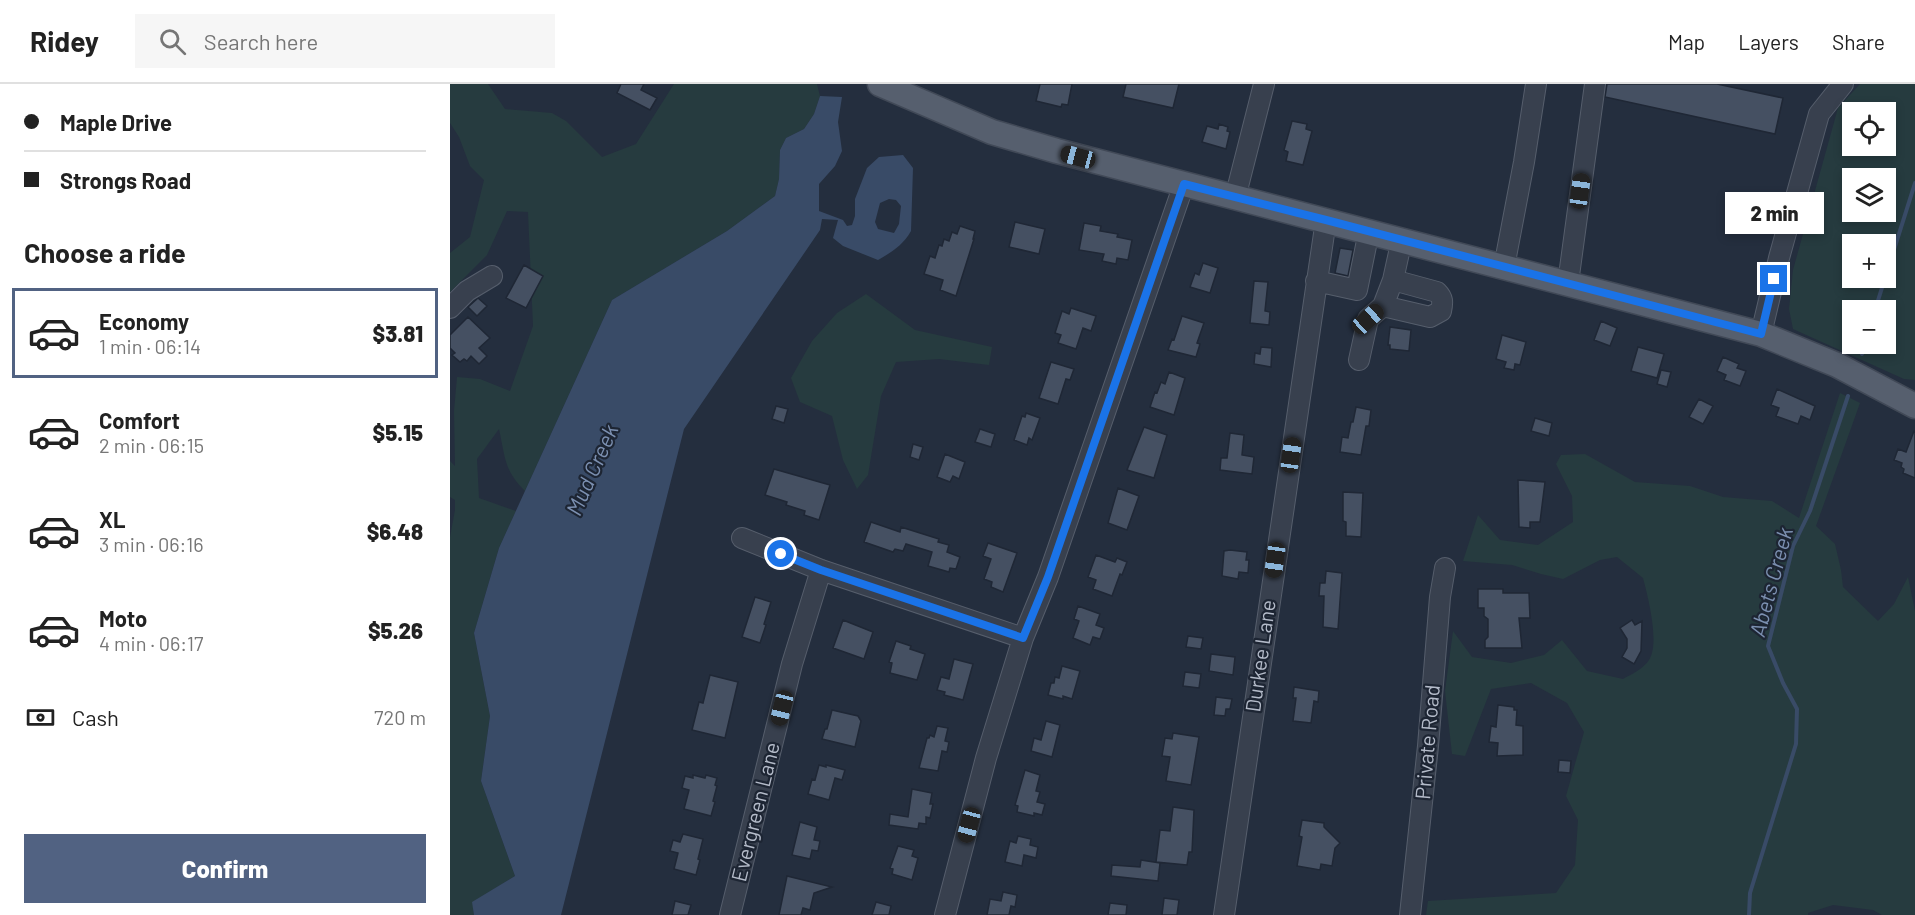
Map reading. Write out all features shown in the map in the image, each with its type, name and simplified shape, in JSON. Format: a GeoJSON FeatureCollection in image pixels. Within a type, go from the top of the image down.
{"type":"FeatureCollection","features":[{"type":"Feature","properties":{"kind":"main road"},"geometry":{"type":"LineString","coordinates":[[880,84],[992,132],[1057,151],[1761,334],[1837,365],[1915,405]]}},
{"type":"Feature","properties":{"kind":"street"},"geometry":{"type":"LineString","coordinates":[[1235,198],[1264,84]]}},
{"type":"Feature","properties":{"kind":"street"},"geometry":{"type":"LineString","coordinates":[[1504,267],[1536,84]]}},
{"type":"Feature","properties":{"kind":"street"},"geometry":{"type":"LineString","coordinates":[[1568,283],[1594,84]]}},
{"type":"Feature","properties":{"kind":"street"},"geometry":{"type":"LineString","coordinates":[[1761,334],[1779,258],[1820,114],[1844,84]]}},
{"type":"Feature","properties":{"kind":"street"},"geometry":{"type":"LineString","coordinates":[[945,915],[986,758],[1023,638],[1048,577],[1184,184]]}},
{"type":"Feature","properties":{"kind":"street","name":"Durkee Lane"},"geometry":{"type":"LineString","coordinates":[[1224,915],[1326,220]]}},
{"type":"Feature","properties":{"kind":"street"},"geometry":{"type":"LineString","coordinates":[[1316,281],[1357,290],[1369,231]]}},
{"type":"Feature","properties":{"kind":"street"},"geometry":{"type":"LineString","coordinates":[[1359,360],[1368,319],[1383,306],[1393,280],[1402,239]]}},
{"type":"Feature","properties":{"kind":"street"},"geometry":{"type":"LineString","coordinates":[[450,308],[467,291],[492,276]]}},
{"type":"Feature","properties":{"kind":"street"},"geometry":{"type":"LineString","coordinates":[[1383,306],[1430,317],[1441,311],[1443,303],[1437,292],[1393,280]]}},
{"type":"Feature","properties":{"kind":"street"},"geometry":{"type":"LineString","coordinates":[[742,538],[821,570],[1023,638]]}},
{"type":"Feature","properties":{"kind":"street","name":"Private Road"},"geometry":{"type":"LineString","coordinates":[[1410,915],[1427,757],[1440,597],[1445,568]]}},
{"type":"Feature","properties":{"kind":"street","name":"Evergreen Lane"},"geometry":{"type":"LineString","coordinates":[[730,915],[792,664],[821,570]]}},
{"type":"Feature","properties":{"kind":"green space"},"geometry":{"type":"Polygon","coordinates":[[[450,84],[488,84],[505,109],[552,113],[566,121],[602,157],[636,144],[674,84],[817,84],[820,96],[814,114],[804,129],[786,138],[780,150],[779,179],[775,196],[727,231],[612,300],[525,491],[509,470],[499,429],[477,459],[479,498],[516,511],[499,548],[474,633],[490,716],[481,781],[515,876],[473,902],[474,915],[450,915],[450,537],[455,500],[450,497],[450,461],[455,466],[454,411],[457,377],[480,379],[510,391],[533,326],[528,212],[507,211],[487,255],[450,292],[450,253],[470,237],[484,180],[470,166],[459,137],[450,123],[450,84]]]}},
{"type":"Feature","properties":{"kind":"green space"},"geometry":{"type":"Polygon","coordinates":[[[1860,84],[1915,84],[1915,380],[1904,379],[1848,354],[1896,354],[1896,300],[1842,300],[1842,351],[1793,329],[1789,309],[1793,270],[1838,108],[1842,104],[1842,156],[1896,156],[1896,102],[1844,102],[1860,84]]]}},
{"type":"Feature","properties":{"kind":"green space"},"geometry":{"type":"Polygon","coordinates":[[[866,294],[915,330],[992,347],[989,365],[939,359],[896,362],[881,396],[868,475],[857,489],[843,460],[832,416],[800,402],[791,378],[812,341],[837,313],[866,294]]]}},
{"type":"Feature","properties":{"kind":"green space"},"geometry":{"type":"Polygon","coordinates":[[[1840,393],[1860,403],[1816,526],[1835,544],[1843,587],[1878,621],[1894,604],[1908,577],[1915,611],[1915,915],[1882,915],[1873,910],[1833,905],[1808,913],[1808,915],[1426,915],[1428,901],[1556,893],[1575,865],[1578,820],[1566,796],[1584,732],[1567,703],[1531,683],[1491,689],[1465,756],[1452,754],[1445,691],[1453,631],[1472,657],[1511,663],[1544,655],[1562,640],[1587,671],[1623,679],[1647,663],[1652,652],[1652,620],[1643,578],[1617,557],[1600,560],[1563,579],[1512,565],[1463,561],[1478,515],[1500,540],[1538,545],[1573,522],[1572,496],[1556,464],[1561,455],[1585,454],[1635,482],[1690,486],[1723,497],[1772,501],[1799,518],[1840,393]]]}},
{"type":"Feature","properties":{"kind":"water","name":"Mud Creek"},"geometry":{"type":"Polygon","coordinates":[[[820,96],[842,97],[838,122],[842,151],[835,166],[819,184],[819,211],[843,220],[847,226],[852,225],[855,216],[855,199],[867,168],[879,157],[903,155],[913,168],[911,231],[897,248],[878,260],[843,246],[833,238],[838,220],[822,219],[820,230],[684,429],[561,915],[474,915],[472,902],[515,876],[481,781],[490,716],[474,633],[499,548],[612,300],[727,231],[775,196],[779,179],[780,150],[786,138],[804,129],[814,114],[820,96]],[[889,199],[880,203],[875,222],[878,229],[894,233],[899,224],[901,206],[896,200],[889,199]]]}},
{"type":"Feature","properties":{"kind":"building"},"geometry":{"type":"Polygon","coordinates":[[[621,84],[644,84],[641,90],[657,98],[650,110],[617,93],[621,84]]]}},
{"type":"Feature","properties":{"kind":"building"},"geometry":{"type":"Polygon","coordinates":[[[1040,84],[1072,84],[1068,105],[1062,104],[1061,107],[1036,101],[1040,84]]]}},
{"type":"Feature","properties":{"kind":"building"},"geometry":{"type":"Polygon","coordinates":[[[1126,84],[1179,84],[1173,108],[1123,97],[1126,84]]]}},
{"type":"Feature","properties":{"kind":"building"},"geometry":{"type":"Polygon","coordinates":[[[1607,84],[1717,84],[1783,98],[1775,134],[1605,97],[1607,84]]]}},
{"type":"Feature","properties":{"kind":"building"},"geometry":{"type":"Polygon","coordinates":[[[1292,121],[1307,124],[1306,129],[1312,131],[1303,165],[1286,161],[1288,152],[1284,150],[1292,121]]]}},
{"type":"Feature","properties":{"kind":"building"},"geometry":{"type":"Polygon","coordinates":[[[1219,124],[1228,127],[1227,131],[1230,132],[1226,149],[1202,142],[1207,126],[1218,129],[1219,124]]]}},
{"type":"Feature","properties":{"kind":"building"},"geometry":{"type":"Polygon","coordinates":[[[1015,222],[1045,229],[1039,254],[1009,247],[1015,222]]]}},
{"type":"Feature","properties":{"kind":"building"},"geometry":{"type":"Polygon","coordinates":[[[1084,223],[1101,226],[1100,231],[1118,234],[1117,237],[1132,240],[1128,260],[1117,258],[1116,264],[1102,261],[1104,254],[1079,250],[1084,223]]]}},
{"type":"Feature","properties":{"kind":"building"},"geometry":{"type":"Polygon","coordinates":[[[960,226],[975,231],[956,296],[940,290],[943,280],[924,274],[930,256],[935,258],[939,245],[942,246],[944,239],[949,241],[952,232],[957,234],[960,226]]]}},
{"type":"Feature","properties":{"kind":"building"},"geometry":{"type":"Polygon","coordinates":[[[1340,248],[1353,250],[1348,276],[1335,273],[1340,248]]]}},
{"type":"Feature","properties":{"kind":"building"},"geometry":{"type":"Polygon","coordinates":[[[1203,263],[1218,268],[1210,293],[1190,287],[1195,273],[1199,275],[1203,263]]]}},
{"type":"Feature","properties":{"kind":"building"},"geometry":{"type":"Polygon","coordinates":[[[524,265],[543,276],[526,308],[506,298],[524,265]]]}},
{"type":"Feature","properties":{"kind":"building"},"geometry":{"type":"Polygon","coordinates":[[[1254,281],[1268,282],[1265,311],[1270,312],[1269,325],[1250,323],[1254,281]]]}},
{"type":"Feature","properties":{"kind":"building"},"geometry":{"type":"Polygon","coordinates":[[[478,298],[487,306],[477,316],[468,307],[478,298]]]}},
{"type":"Feature","properties":{"kind":"building"},"geometry":{"type":"Polygon","coordinates":[[[1071,308],[1096,316],[1091,331],[1083,328],[1076,349],[1058,343],[1061,335],[1055,333],[1062,311],[1069,314],[1071,308]]]}},
{"type":"Feature","properties":{"kind":"building"},"geometry":{"type":"Polygon","coordinates":[[[1182,316],[1204,323],[1197,343],[1200,344],[1196,357],[1168,350],[1182,316]]]}},
{"type":"Feature","properties":{"kind":"building"},"geometry":{"type":"Polygon","coordinates":[[[468,317],[490,338],[479,348],[487,356],[479,364],[471,356],[467,361],[464,359],[460,362],[452,355],[455,353],[450,348],[450,335],[468,317]]]}},
{"type":"Feature","properties":{"kind":"building"},"geometry":{"type":"Polygon","coordinates":[[[1601,321],[1617,328],[1610,346],[1594,340],[1601,321]]]}},
{"type":"Feature","properties":{"kind":"building"},"geometry":{"type":"Polygon","coordinates":[[[1390,327],[1411,330],[1409,351],[1390,349],[1388,345],[1390,327]]]}},
{"type":"Feature","properties":{"kind":"building"},"geometry":{"type":"Polygon","coordinates":[[[1502,335],[1526,342],[1520,365],[1515,364],[1514,370],[1504,368],[1506,362],[1496,359],[1502,335]]]}},
{"type":"Feature","properties":{"kind":"building"},"geometry":{"type":"Polygon","coordinates":[[[1261,347],[1272,348],[1271,367],[1254,364],[1255,353],[1260,354],[1261,347]]]}},
{"type":"Feature","properties":{"kind":"building"},"geometry":{"type":"Polygon","coordinates":[[[1638,347],[1664,354],[1657,378],[1631,371],[1638,347]]]}},
{"type":"Feature","properties":{"kind":"building"},"geometry":{"type":"Polygon","coordinates":[[[1723,357],[1739,364],[1737,368],[1746,371],[1740,386],[1724,380],[1726,375],[1717,371],[1723,357]]]}},
{"type":"Feature","properties":{"kind":"building"},"geometry":{"type":"Polygon","coordinates":[[[1051,362],[1074,369],[1070,380],[1066,379],[1058,404],[1039,398],[1051,362]]]}},
{"type":"Feature","properties":{"kind":"building"},"geometry":{"type":"Polygon","coordinates":[[[1661,370],[1671,372],[1667,387],[1657,384],[1661,370]]]}},
{"type":"Feature","properties":{"kind":"building"},"geometry":{"type":"Polygon","coordinates":[[[1169,372],[1185,378],[1174,415],[1150,407],[1155,392],[1157,393],[1161,382],[1165,384],[1169,372]]]}},
{"type":"Feature","properties":{"kind":"building"},"geometry":{"type":"Polygon","coordinates":[[[1777,389],[1815,406],[1810,420],[1801,416],[1798,424],[1776,416],[1779,408],[1771,405],[1777,389]]]}},
{"type":"Feature","properties":{"kind":"building"},"geometry":{"type":"Polygon","coordinates":[[[1699,399],[1713,406],[1703,424],[1689,417],[1699,399]]]}},
{"type":"Feature","properties":{"kind":"building"},"geometry":{"type":"Polygon","coordinates":[[[776,406],[788,409],[784,423],[772,419],[776,406]]]}},
{"type":"Feature","properties":{"kind":"building"},"geometry":{"type":"Polygon","coordinates":[[[1356,407],[1371,410],[1361,455],[1340,452],[1342,437],[1348,438],[1356,407]]]}},
{"type":"Feature","properties":{"kind":"building"},"geometry":{"type":"Polygon","coordinates":[[[1026,413],[1040,418],[1032,440],[1029,438],[1027,445],[1014,440],[1022,416],[1025,417],[1026,413]]]}},
{"type":"Feature","properties":{"kind":"building"},"geometry":{"type":"Polygon","coordinates":[[[1535,418],[1552,423],[1549,436],[1531,431],[1535,418]]]}},
{"type":"Feature","properties":{"kind":"building"},"geometry":{"type":"Polygon","coordinates":[[[1144,427],[1167,435],[1154,478],[1127,470],[1144,427]]]}},
{"type":"Feature","properties":{"kind":"building"},"geometry":{"type":"Polygon","coordinates":[[[980,429],[995,434],[991,447],[975,442],[980,429]]]}},
{"type":"Feature","properties":{"kind":"building"},"geometry":{"type":"Polygon","coordinates":[[[1914,431],[1915,478],[1903,473],[1902,463],[1894,460],[1898,449],[1906,452],[1914,431]]]}},
{"type":"Feature","properties":{"kind":"building"},"geometry":{"type":"Polygon","coordinates":[[[1230,433],[1244,435],[1242,455],[1254,457],[1252,474],[1220,470],[1221,458],[1227,458],[1230,433]]]}},
{"type":"Feature","properties":{"kind":"building"},"geometry":{"type":"Polygon","coordinates":[[[913,444],[923,447],[919,460],[910,457],[913,444]]]}},
{"type":"Feature","properties":{"kind":"building"},"geometry":{"type":"Polygon","coordinates":[[[945,454],[965,462],[959,479],[953,476],[950,482],[937,477],[945,454]]]}},
{"type":"Feature","properties":{"kind":"building"},"geometry":{"type":"Polygon","coordinates":[[[774,469],[830,485],[819,520],[804,515],[805,511],[786,505],[787,502],[765,495],[774,469]]]}},
{"type":"Feature","properties":{"kind":"building"},"geometry":{"type":"Polygon","coordinates":[[[1518,480],[1545,482],[1540,522],[1530,522],[1530,528],[1519,527],[1518,480]]]}},
{"type":"Feature","properties":{"kind":"building"},"geometry":{"type":"Polygon","coordinates":[[[1118,488],[1139,496],[1127,530],[1108,523],[1118,488]]]}},
{"type":"Feature","properties":{"kind":"building"},"geometry":{"type":"Polygon","coordinates":[[[1343,492],[1363,493],[1361,537],[1346,536],[1346,522],[1343,521],[1343,492]]]}},
{"type":"Feature","properties":{"kind":"building"},"geometry":{"type":"Polygon","coordinates":[[[871,522],[900,532],[901,527],[939,539],[938,542],[949,545],[947,552],[960,557],[956,569],[950,568],[949,572],[928,566],[932,552],[906,544],[903,551],[895,549],[893,552],[864,542],[871,522]]]}},
{"type":"Feature","properties":{"kind":"building"},"geometry":{"type":"Polygon","coordinates":[[[988,543],[1017,553],[1003,592],[991,587],[992,582],[984,579],[991,559],[983,556],[988,543]]]}},
{"type":"Feature","properties":{"kind":"building"},"geometry":{"type":"Polygon","coordinates":[[[1224,551],[1247,552],[1248,573],[1239,572],[1238,579],[1222,576],[1224,551]]]}},
{"type":"Feature","properties":{"kind":"building"},"geometry":{"type":"Polygon","coordinates":[[[1096,555],[1115,562],[1117,558],[1127,562],[1112,596],[1093,589],[1096,580],[1088,577],[1096,555]]]}},
{"type":"Feature","properties":{"kind":"building"},"geometry":{"type":"Polygon","coordinates":[[[1326,571],[1342,573],[1338,629],[1323,627],[1324,596],[1319,596],[1320,583],[1325,583],[1326,571]]]}},
{"type":"Feature","properties":{"kind":"building"},"geometry":{"type":"Polygon","coordinates":[[[1478,589],[1503,589],[1503,593],[1529,593],[1530,618],[1519,618],[1522,648],[1485,648],[1485,640],[1488,637],[1488,619],[1484,616],[1484,608],[1478,608],[1478,589]]]}},
{"type":"Feature","properties":{"kind":"building"},"geometry":{"type":"Polygon","coordinates":[[[755,597],[771,602],[760,643],[742,637],[755,597]]]}},
{"type":"Feature","properties":{"kind":"building"},"geometry":{"type":"Polygon","coordinates":[[[1078,606],[1100,614],[1096,625],[1104,628],[1100,639],[1093,637],[1090,645],[1073,638],[1079,621],[1074,619],[1078,606]]]}},
{"type":"Feature","properties":{"kind":"building"},"geometry":{"type":"Polygon","coordinates":[[[843,620],[873,632],[864,659],[833,648],[843,620]]]}},
{"type":"Feature","properties":{"kind":"building"},"geometry":{"type":"Polygon","coordinates":[[[1632,620],[1635,625],[1642,621],[1641,651],[1634,664],[1622,657],[1627,648],[1627,639],[1620,628],[1632,620]]]}},
{"type":"Feature","properties":{"kind":"building"},"geometry":{"type":"Polygon","coordinates":[[[1188,636],[1203,638],[1201,649],[1186,647],[1188,636]]]}},
{"type":"Feature","properties":{"kind":"building"},"geometry":{"type":"Polygon","coordinates":[[[896,641],[925,654],[917,680],[890,673],[892,663],[889,662],[896,641]]]}},
{"type":"Feature","properties":{"kind":"building"},"geometry":{"type":"Polygon","coordinates":[[[1211,654],[1235,657],[1233,675],[1209,671],[1211,654]]]}},
{"type":"Feature","properties":{"kind":"building"},"geometry":{"type":"Polygon","coordinates":[[[954,659],[973,664],[963,700],[944,695],[945,692],[937,690],[941,677],[949,679],[954,659]]]}},
{"type":"Feature","properties":{"kind":"building"},"geometry":{"type":"Polygon","coordinates":[[[1062,666],[1080,671],[1072,699],[1048,695],[1051,683],[1054,683],[1055,677],[1059,678],[1062,666]]]}},
{"type":"Feature","properties":{"kind":"building"},"geometry":{"type":"Polygon","coordinates":[[[1185,672],[1201,674],[1199,688],[1183,686],[1185,672]]]}},
{"type":"Feature","properties":{"kind":"building"},"geometry":{"type":"Polygon","coordinates":[[[710,675],[738,682],[725,738],[692,730],[699,702],[703,703],[710,675]]]}},
{"type":"Feature","properties":{"kind":"building"},"geometry":{"type":"Polygon","coordinates":[[[1294,687],[1319,691],[1318,702],[1314,701],[1311,723],[1293,721],[1296,698],[1293,698],[1294,687]]]}},
{"type":"Feature","properties":{"kind":"building"},"geometry":{"type":"Polygon","coordinates":[[[1216,697],[1232,699],[1230,709],[1226,709],[1225,716],[1214,715],[1216,697]]]}},
{"type":"Feature","properties":{"kind":"building"},"geometry":{"type":"Polygon","coordinates":[[[1498,705],[1514,707],[1514,710],[1517,710],[1516,725],[1523,726],[1523,755],[1497,756],[1498,743],[1489,742],[1491,726],[1496,727],[1498,705]]]}},
{"type":"Feature","properties":{"kind":"building"},"geometry":{"type":"Polygon","coordinates":[[[832,710],[858,716],[861,721],[855,747],[822,739],[832,710]]]}},
{"type":"Feature","properties":{"kind":"building"},"geometry":{"type":"Polygon","coordinates":[[[1046,721],[1060,725],[1052,757],[1031,751],[1034,738],[1041,740],[1046,721]]]}},
{"type":"Feature","properties":{"kind":"building"},"geometry":{"type":"Polygon","coordinates":[[[937,726],[948,728],[945,741],[949,742],[947,752],[942,751],[938,771],[919,768],[927,738],[930,735],[934,737],[937,726]]]}},
{"type":"Feature","properties":{"kind":"building"},"geometry":{"type":"Polygon","coordinates":[[[1173,733],[1199,737],[1191,785],[1166,781],[1170,757],[1162,756],[1165,738],[1172,739],[1173,733]]]}},
{"type":"Feature","properties":{"kind":"building"},"geometry":{"type":"Polygon","coordinates":[[[1559,760],[1571,761],[1570,773],[1558,772],[1559,760]]]}},
{"type":"Feature","properties":{"kind":"building"},"geometry":{"type":"Polygon","coordinates":[[[819,765],[845,770],[842,780],[835,778],[829,800],[808,794],[819,765]]]}},
{"type":"Feature","properties":{"kind":"building"},"geometry":{"type":"Polygon","coordinates":[[[1025,770],[1040,775],[1036,791],[1040,792],[1037,802],[1045,804],[1042,815],[1034,813],[1034,816],[1017,812],[1018,806],[1015,805],[1025,770]]]}},
{"type":"Feature","properties":{"kind":"building"},"geometry":{"type":"Polygon","coordinates":[[[693,775],[717,778],[711,816],[684,809],[689,790],[682,788],[685,776],[693,778],[693,775]]]}},
{"type":"Feature","properties":{"kind":"building"},"geometry":{"type":"Polygon","coordinates":[[[912,789],[932,793],[930,804],[933,804],[930,818],[926,817],[926,824],[919,823],[918,829],[889,825],[890,814],[908,817],[912,789]]]}},
{"type":"Feature","properties":{"kind":"building"},"geometry":{"type":"Polygon","coordinates":[[[1173,807],[1194,810],[1192,852],[1189,852],[1187,865],[1156,862],[1160,830],[1170,831],[1173,807]]]}},
{"type":"Feature","properties":{"kind":"building"},"geometry":{"type":"Polygon","coordinates":[[[1302,820],[1324,823],[1324,827],[1340,843],[1335,848],[1332,866],[1321,864],[1320,870],[1297,866],[1302,837],[1299,836],[1302,820]]]}},
{"type":"Feature","properties":{"kind":"building"},"geometry":{"type":"Polygon","coordinates":[[[800,822],[817,827],[814,840],[820,841],[818,851],[812,850],[810,859],[792,855],[800,822]]]}},
{"type":"Feature","properties":{"kind":"building"},"geometry":{"type":"Polygon","coordinates":[[[683,834],[703,839],[696,875],[674,869],[678,853],[670,851],[673,840],[680,842],[683,834]]]}},
{"type":"Feature","properties":{"kind":"building"},"geometry":{"type":"Polygon","coordinates":[[[1018,836],[1031,839],[1030,845],[1038,847],[1036,858],[1024,855],[1022,866],[1005,862],[1010,841],[1016,843],[1018,836]]]}},
{"type":"Feature","properties":{"kind":"building"},"geometry":{"type":"Polygon","coordinates":[[[898,846],[914,850],[912,856],[918,858],[912,880],[892,874],[893,869],[890,868],[898,846]]]}},
{"type":"Feature","properties":{"kind":"building"},"geometry":{"type":"Polygon","coordinates":[[[1141,860],[1160,863],[1158,881],[1111,876],[1112,865],[1140,867],[1141,860]]]}},
{"type":"Feature","properties":{"kind":"building"},"geometry":{"type":"Polygon","coordinates":[[[787,876],[832,887],[814,893],[810,910],[803,908],[801,915],[779,915],[787,876]]]}},
{"type":"Feature","properties":{"kind":"building"},"geometry":{"type":"Polygon","coordinates":[[[1003,892],[1017,895],[1015,907],[1011,906],[1009,915],[987,915],[990,899],[1001,901],[1003,892]]]}},
{"type":"Feature","properties":{"kind":"building"},"geometry":{"type":"Polygon","coordinates":[[[1164,898],[1179,900],[1177,915],[1162,915],[1164,898]]]}},
{"type":"Feature","properties":{"kind":"building"},"geometry":{"type":"Polygon","coordinates":[[[675,901],[691,905],[688,915],[672,915],[675,901]]]}},
{"type":"Feature","properties":{"kind":"building"},"geometry":{"type":"Polygon","coordinates":[[[876,902],[891,906],[889,915],[872,915],[876,902]]]}},
{"type":"Feature","properties":{"kind":"building"},"geometry":{"type":"Polygon","coordinates":[[[1110,903],[1127,905],[1126,915],[1108,915],[1110,903]]]}},
{"type":"Feature","properties":{"kind":"waterway","name":"Abets Creek"},"geometry":{"type":"LineString","coordinates":[[1878,300],[1915,183]]}},
{"type":"Feature","properties":{"kind":"waterway","name":"Abets Creek"},"geometry":{"type":"LineString","coordinates":[[1749,915],[1750,893],[1796,744],[1797,709],[1783,683],[1768,646],[1793,546],[1810,511],[1848,396]]}},
{"type":"Feature","properties":{"kind":"route"},"geometry":{"type":"LineString","coordinates":[[781,554],[821,570],[1023,638],[1048,577],[1184,184],[1761,334],[1774,279]]}}]}
